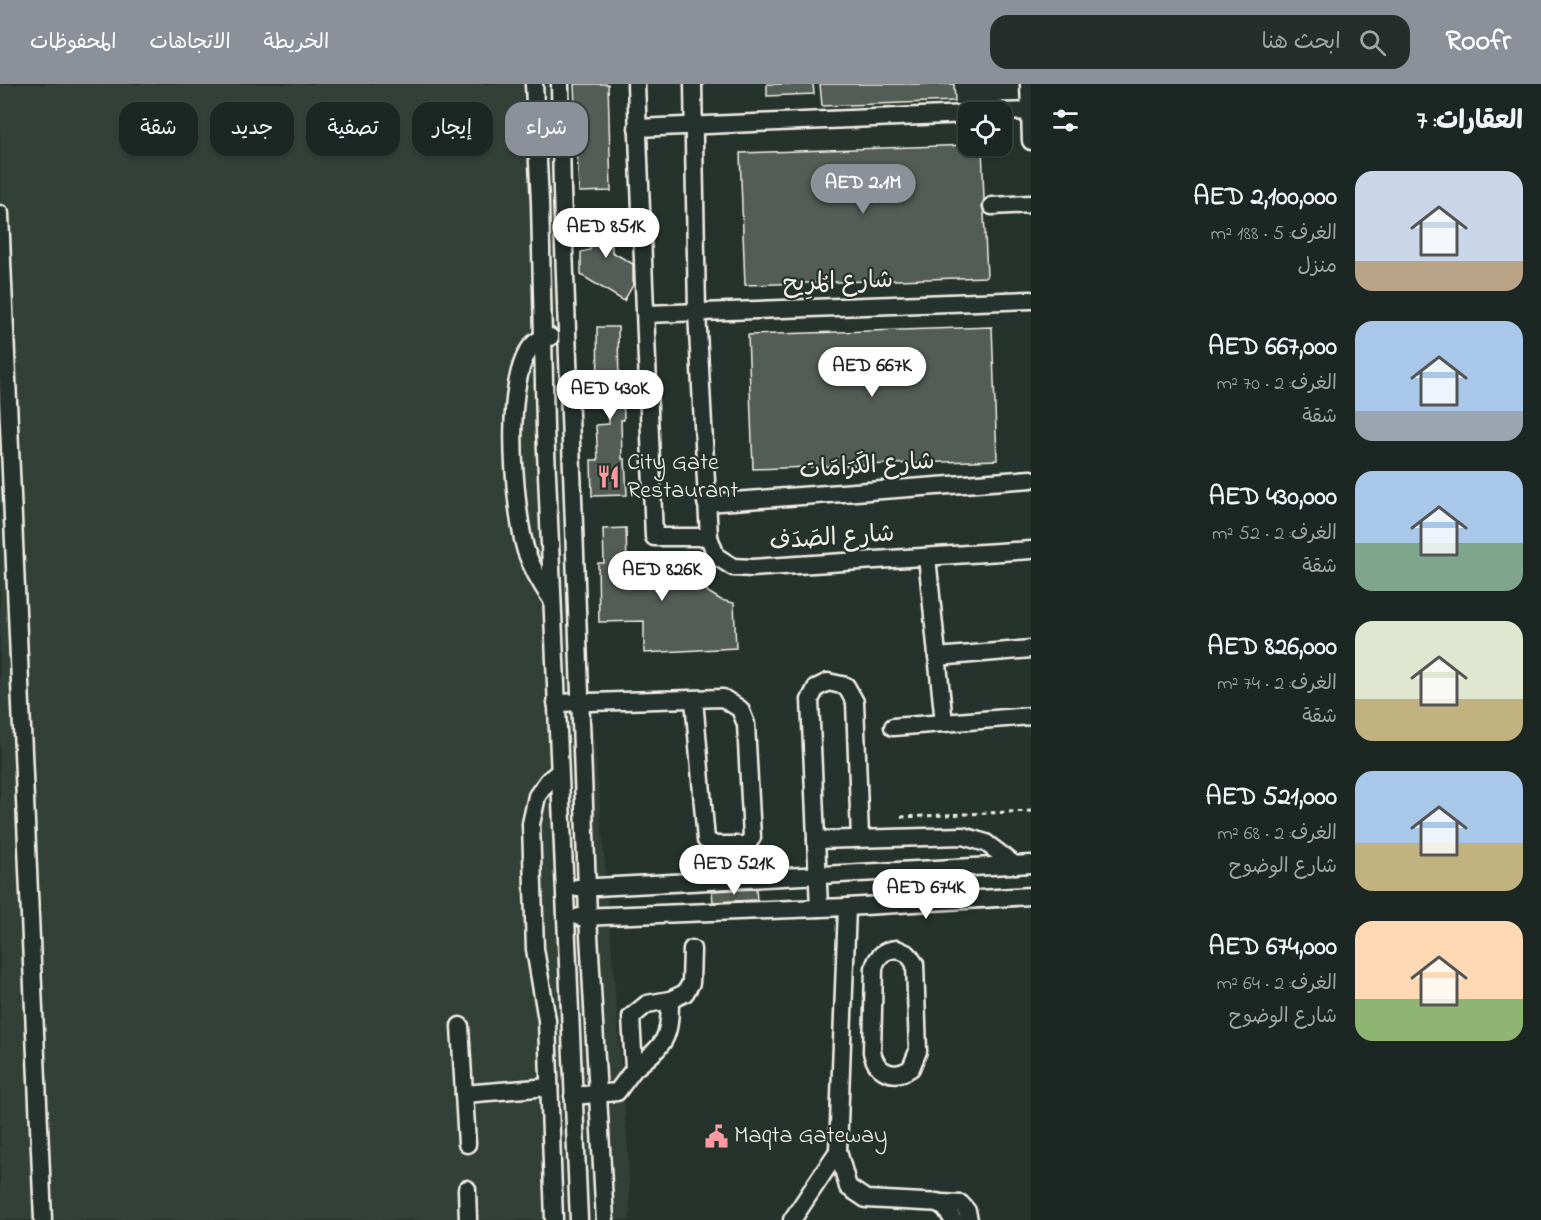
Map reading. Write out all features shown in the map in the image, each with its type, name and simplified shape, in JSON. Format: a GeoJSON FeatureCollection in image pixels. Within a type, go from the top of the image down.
{"type":"FeatureCollection","features":[{"type":"Feature","properties":{"kind":"street"},"geometry":{"type":"LineString","coordinates":[[534,84],[556,703],[579,1220]]}},
{"type":"Feature","properties":{"kind":"street"},"geometry":{"type":"LineString","coordinates":[[560,84],[588,917],[605,1220]]}},
{"type":"Feature","properties":{"kind":"street"},"geometry":{"type":"LineString","coordinates":[[636,84],[654,537],[709,537]]}},
{"type":"Feature","properties":{"kind":"street","name":"شارع الصَدَف"},"geometry":{"type":"LineString","coordinates":[[693,84],[697,312],[706,503],[709,537],[716,556],[733,567],[752,568],[1031,550]]}},
{"type":"Feature","properties":{"kind":"street"},"geometry":{"type":"LineString","coordinates":[[1029,84],[1031,141]]}},
{"type":"Feature","properties":{"kind":"street"},"geometry":{"type":"LineString","coordinates":[[1012,112],[1030,111]]}},
{"type":"Feature","properties":{"kind":"street"},"geometry":{"type":"LineString","coordinates":[[637,128],[958,114]]}},
{"type":"Feature","properties":{"kind":"street"},"geometry":{"type":"LineString","coordinates":[[992,206],[1031,204]]}},
{"type":"Feature","properties":{"kind":"street"},"geometry":{"type":"LineString","coordinates":[[0,214],[7,558],[43,1220]]}},
{"type":"Feature","properties":{"kind":"street","name":"شارع المُرِيح"},"geometry":{"type":"LineString","coordinates":[[646,314],[1031,300]]}},
{"type":"Feature","properties":{"kind":"street"},"geometry":{"type":"LineString","coordinates":[[552,601],[532,567],[522,534],[513,423],[521,368],[535,342],[543,338],[567,336]]}},
{"type":"Feature","properties":{"kind":"street","name":"شارع الكَرَامَات"},"geometry":{"type":"LineString","coordinates":[[706,503],[1031,479]]}},
{"type":"Feature","properties":{"kind":"street"},"geometry":{"type":"LineString","coordinates":[[927,556],[944,723]]}},
{"type":"Feature","properties":{"kind":"street"},"geometry":{"type":"LineString","coordinates":[[938,657],[1031,649]]}},
{"type":"Feature","properties":{"kind":"street"},"geometry":{"type":"LineString","coordinates":[[819,908],[810,700],[816,688],[835,681],[846,686],[855,702],[860,838]]}},
{"type":"Feature","properties":{"kind":"street"},"geometry":{"type":"LineString","coordinates":[[556,703],[723,698],[740,709],[746,724],[752,837],[747,845],[715,845],[706,840],[694,699]]}},
{"type":"Feature","properties":{"kind":"street"},"geometry":{"type":"LineString","coordinates":[[892,727],[1031,716]]}},
{"type":"Feature","properties":{"kind":"street"},"geometry":{"type":"LineString","coordinates":[[556,1219],[547,1014],[535,949],[531,824],[537,796],[548,781],[559,772]]}},
{"type":"Feature","properties":{"kind":"street"},"geometry":{"type":"LineString","coordinates":[[816,840],[963,836],[986,843],[1023,864]]}},
{"type":"Feature","properties":{"kind":"street"},"geometry":{"type":"LineString","coordinates":[[564,888],[1023,864]]}},
{"type":"Feature","properties":{"kind":"street"},"geometry":{"type":"LineString","coordinates":[[566,918],[847,907],[1031,896]]}},
{"type":"Feature","properties":{"kind":"street"},"geometry":{"type":"LineString","coordinates":[[847,907],[838,1151],[849,1187],[866,1199],[961,1204],[967,1211],[969,1220]]}},
{"type":"Feature","properties":{"kind":"street"},"geometry":{"type":"LineString","coordinates":[[634,1069],[631,1017],[647,1004],[670,1000],[685,993],[691,983],[692,949]]}},
{"type":"Feature","properties":{"kind":"street"},"geometry":{"type":"LineString","coordinates":[[897,949],[908,954],[915,964],[918,1052],[914,1063],[906,1071],[887,1073],[873,1059],[873,1003],[874,968],[879,956],[884,952],[897,949]]}},
{"type":"Feature","properties":{"kind":"street"},"geometry":{"type":"LineString","coordinates":[[573,1096],[617,1092],[634,1069],[658,1049],[670,1029],[670,1000]]}},
{"type":"Feature","properties":{"kind":"street"},"geometry":{"type":"LineString","coordinates":[[844,1004],[873,1003]]}},
{"type":"Feature","properties":{"kind":"street"},"geometry":{"type":"LineString","coordinates":[[460,1026],[467,1144]]}},
{"type":"Feature","properties":{"kind":"street"},"geometry":{"type":"LineString","coordinates":[[464,1094],[549,1087]]}},
{"type":"Feature","properties":{"kind":"street"},"geometry":{"type":"LineString","coordinates":[[792,1220],[838,1151]]}},
{"type":"Feature","properties":{"kind":"street"},"geometry":{"type":"LineString","coordinates":[[467,1189],[468,1220]]}},
{"type":"Feature","properties":{"kind":"street"},"geometry":{"type":"LineString","coordinates":[[937,1202],[946,1209],[953,1220]]}},
{"type":"Feature","properties":{"kind":"path"},"geometry":{"type":"LineString","coordinates":[[901,817],[1031,811]]}},
{"type":"Feature","properties":{"kind":"shaded area"},"geometry":{"type":"Polygon","coordinates":[[[0,84],[563,84],[564,102],[505,102],[505,156],[566,156],[590,683],[628,1150],[630,1220],[0,1220],[0,84]]]}},
{"type":"Feature","properties":{"kind":"building"},"geometry":{"type":"Polygon","coordinates":[[[574,84],[608,84],[611,191],[579,192],[577,156],[588,156],[588,102],[575,102],[574,84]]]}},
{"type":"Feature","properties":{"kind":"building"},"geometry":{"type":"Polygon","coordinates":[[[767,84],[813,84],[814,94],[767,96],[767,84]]]}},
{"type":"Feature","properties":{"kind":"building"},"geometry":{"type":"Polygon","coordinates":[[[820,84],[954,84],[955,101],[822,106],[820,84]]]}},
{"type":"Feature","properties":{"kind":"building"},"geometry":{"type":"Polygon","coordinates":[[[958,145],[958,156],[982,156],[984,200],[982,206],[987,277],[745,285],[740,153],[958,145]]]}},
{"type":"Feature","properties":{"kind":"building"},"geometry":{"type":"Polygon","coordinates":[[[611,212],[612,252],[633,264],[633,285],[624,301],[581,275],[581,252],[590,250],[589,214],[611,212]]]}},
{"type":"Feature","properties":{"kind":"building"},"geometry":{"type":"Polygon","coordinates":[[[597,327],[618,327],[619,390],[623,390],[624,420],[621,420],[622,459],[625,459],[627,495],[592,496],[591,460],[598,460],[596,425],[609,424],[608,385],[598,385],[597,327]]]}},
{"type":"Feature","properties":{"kind":"building"},"geometry":{"type":"Polygon","coordinates":[[[992,327],[997,460],[753,469],[748,335],[992,327]]]}},
{"type":"Feature","properties":{"kind":"building"},"geometry":{"type":"Polygon","coordinates":[[[626,528],[627,565],[697,566],[708,592],[721,600],[734,603],[736,648],[644,653],[644,621],[599,622],[598,563],[604,563],[603,529],[626,528]]]}},
{"type":"Feature","properties":{"kind":"building"},"geometry":{"type":"Polygon","coordinates":[[[755,859],[755,868],[711,870],[710,861],[755,859]]]}},
{"type":"Feature","properties":{"kind":"building"},"geometry":{"type":"Polygon","coordinates":[[[756,889],[757,900],[713,902],[712,891],[756,889]]]}},
{"type":"Feature","properties":{"kind":"place","name":"City Gate Restaurant"},"geometry":{"type":"Point","coordinates":[609,477]}},
{"type":"Feature","properties":{"kind":"place","name":"Maqta Gateway"},"geometry":{"type":"Point","coordinates":[716,1136]}}]}
